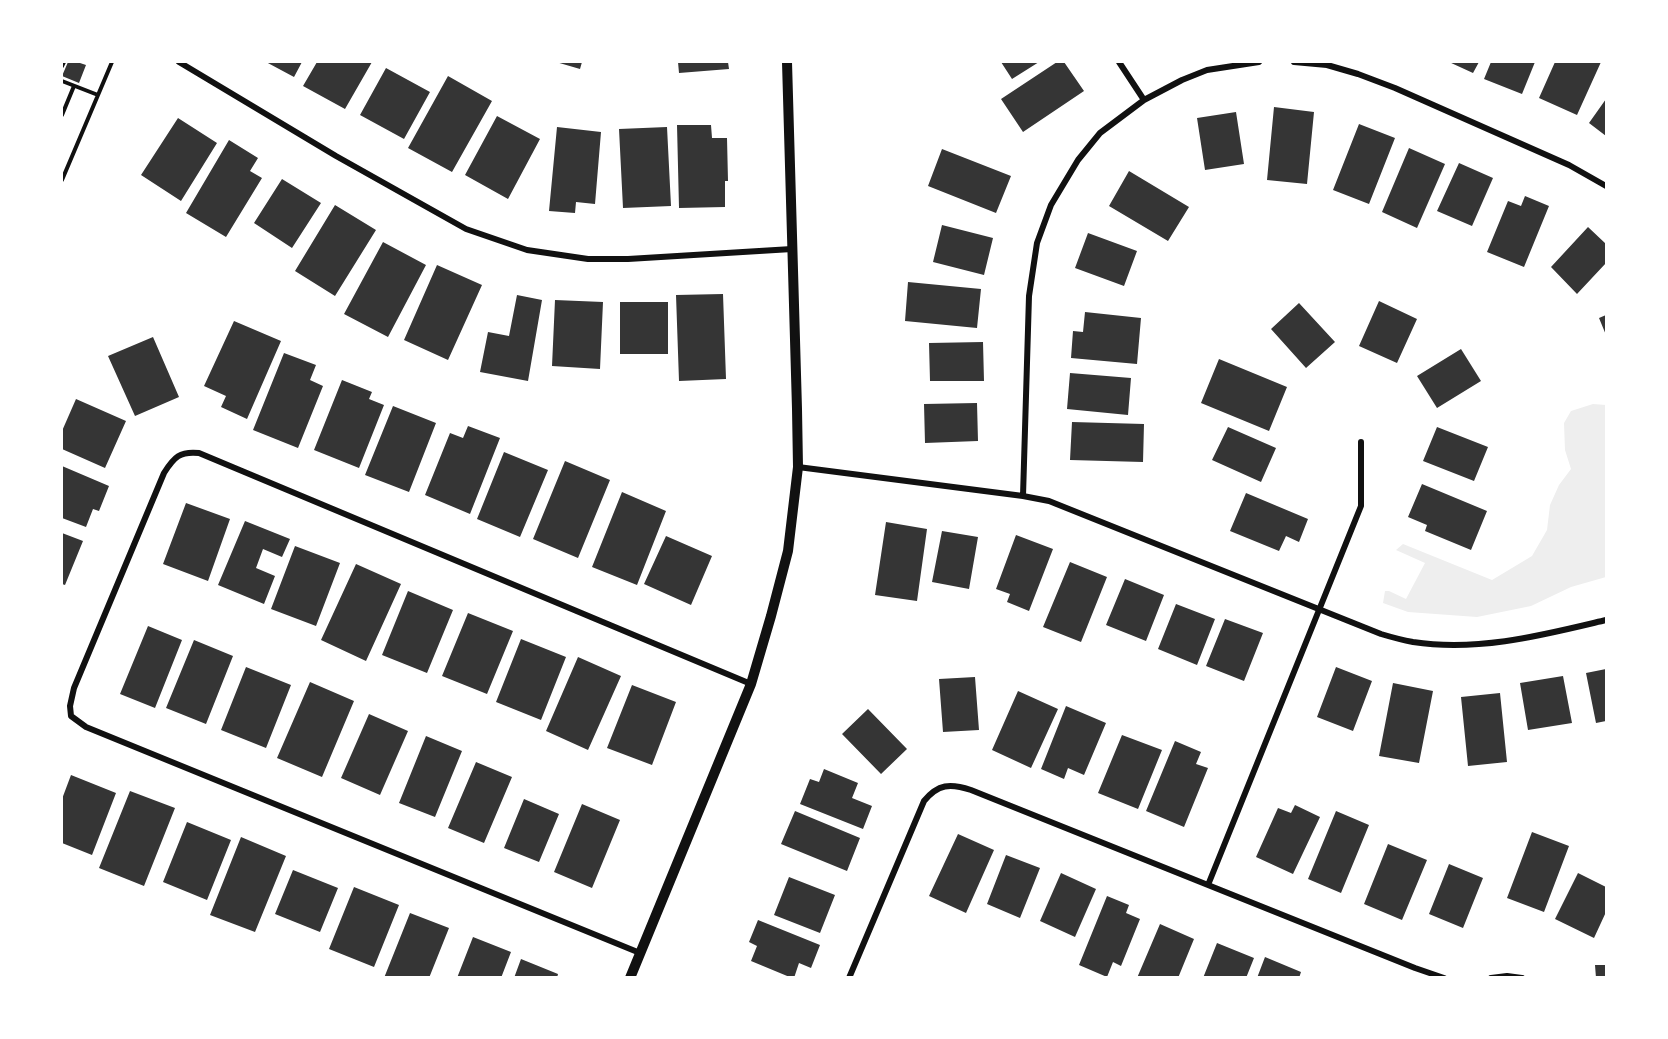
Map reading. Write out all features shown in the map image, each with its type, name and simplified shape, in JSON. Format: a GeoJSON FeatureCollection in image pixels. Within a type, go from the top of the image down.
{"type":"FeatureCollection","features":[{"type":"Feature","properties":{"kind":"street"},"geometry":{"type":"LineString","coordinates":[[179,62],[336,156],[466,229],[527,250],[588,259],[628,259],[792,249]]}},
{"type":"Feature","properties":{"kind":"street"},"geometry":{"type":"LineString","coordinates":[[630,978],[751,684],[788,550],[798,468],[798,408],[787,62]]}},
{"type":"Feature","properties":{"kind":"street"},"geometry":{"type":"LineString","coordinates":[[1119,62],[1144,100]]}},
{"type":"Feature","properties":{"kind":"street"},"geometry":{"type":"LineString","coordinates":[[1023,496],[1029,296],[1037,243],[1051,205],[1078,160],[1100,133],[1144,100],[1207,70],[1260,62]]}},
{"type":"Feature","properties":{"kind":"street"},"geometry":{"type":"LineString","coordinates":[[1294,62],[1327,65],[1395,88],[1569,165],[1606,186]]}},
{"type":"Feature","properties":{"kind":"street"},"geometry":{"type":"LineString","coordinates":[[1208,885],[1361,506],[1361,442]]}},
{"type":"Feature","properties":{"kind":"street"},"geometry":{"type":"LineString","coordinates":[[640,953],[86,727],[72,716],[70,706],[79,677],[164,473],[179,455],[188,452],[199,453],[751,684]]}},
{"type":"Feature","properties":{"kind":"street"},"geometry":{"type":"LineString","coordinates":[[798,468],[1049,501],[1381,634],[1413,642],[1482,644],[1528,639],[1606,620]]}},
{"type":"Feature","properties":{"kind":"street"},"geometry":{"type":"LineString","coordinates":[[849,978],[924,801],[932,791],[954,786],[963,787],[1444,978]]}},
{"type":"Feature","properties":{"kind":"street"},"geometry":{"type":"LineString","coordinates":[[1491,978],[1507,976],[1522,978]]}},
{"type":"Feature","properties":{"kind":"path"},"geometry":{"type":"LineString","coordinates":[[62,66],[64,62]]}},
{"type":"Feature","properties":{"kind":"path"},"geometry":{"type":"LineString","coordinates":[[62,180],[112,62]]}},
{"type":"Feature","properties":{"kind":"path"},"geometry":{"type":"LineString","coordinates":[[62,81],[98,95]]}},
{"type":"Feature","properties":{"kind":"path"},"geometry":{"type":"LineString","coordinates":[[62,115],[74,86]]}},
{"type":"Feature","properties":{"kind":"path"},"geometry":{"type":"LineString","coordinates":[[62,99],[67,102]]}},
{"type":"Feature","properties":{"kind":"shaded area"},"geometry":{"type":"Polygon","coordinates":[[[1593,404],[1606,405],[1606,577],[1571,587],[1531,606],[1477,617],[1408,612],[1383,603],[1385,591],[1406,599],[1425,563],[1396,550],[1403,544],[1492,580],[1532,556],[1547,530],[1550,505],[1559,485],[1571,469],[1565,450],[1564,423],[1571,411],[1593,404]]]}},
{"type":"Feature","properties":{"kind":"building"},"geometry":{"type":"Polygon","coordinates":[[[68,62],[86,65],[79,83],[62,76],[68,62]]]}},
{"type":"Feature","properties":{"kind":"building"},"geometry":{"type":"Polygon","coordinates":[[[266,62],[302,62],[294,77],[266,62]]]}},
{"type":"Feature","properties":{"kind":"building"},"geometry":{"type":"Polygon","coordinates":[[[317,62],[372,62],[345,109],[303,86],[317,62]]]}},
{"type":"Feature","properties":{"kind":"building"},"geometry":{"type":"Polygon","coordinates":[[[556,62],[582,62],[580,69],[556,62]]]}},
{"type":"Feature","properties":{"kind":"building"},"geometry":{"type":"Polygon","coordinates":[[[678,62],[728,62],[729,69],[679,73],[678,62]]]}},
{"type":"Feature","properties":{"kind":"building"},"geometry":{"type":"Polygon","coordinates":[[[1001,62],[1039,62],[1012,79],[1001,62]]]}},
{"type":"Feature","properties":{"kind":"building"},"geometry":{"type":"Polygon","coordinates":[[[1057,62],[1064,62],[1084,91],[1023,132],[1001,99],[1057,62]]]}},
{"type":"Feature","properties":{"kind":"building"},"geometry":{"type":"Polygon","coordinates":[[[1449,62],[1479,62],[1473,73],[1449,62]]]}},
{"type":"Feature","properties":{"kind":"building"},"geometry":{"type":"Polygon","coordinates":[[[1491,62],[1535,62],[1522,94],[1484,79],[1491,62]]]}},
{"type":"Feature","properties":{"kind":"building"},"geometry":{"type":"Polygon","coordinates":[[[1555,62],[1601,62],[1577,115],[1539,98],[1555,62]]]}},
{"type":"Feature","properties":{"kind":"building"},"geometry":{"type":"Polygon","coordinates":[[[386,68],[430,92],[404,139],[360,115],[386,68]]]}},
{"type":"Feature","properties":{"kind":"building"},"geometry":{"type":"Polygon","coordinates":[[[448,76],[492,101],[452,172],[408,148],[448,76]]]}},
{"type":"Feature","properties":{"kind":"building"},"geometry":{"type":"Polygon","coordinates":[[[1606,99],[1606,136],[1589,123],[1606,99]]]}},
{"type":"Feature","properties":{"kind":"building"},"geometry":{"type":"Polygon","coordinates":[[[1274,107],[1314,112],[1307,184],[1267,180],[1274,107]]]}},
{"type":"Feature","properties":{"kind":"building"},"geometry":{"type":"Polygon","coordinates":[[[1236,112],[1244,164],[1205,170],[1197,118],[1236,112]]]}},
{"type":"Feature","properties":{"kind":"building"},"geometry":{"type":"Polygon","coordinates":[[[497,116],[540,139],[508,199],[465,175],[497,116]]]}},
{"type":"Feature","properties":{"kind":"building"},"geometry":{"type":"Polygon","coordinates":[[[178,118],[217,143],[181,201],[141,175],[178,118]]]}},
{"type":"Feature","properties":{"kind":"building"},"geometry":{"type":"Polygon","coordinates":[[[1359,124],[1395,138],[1369,204],[1333,190],[1359,124]]]}},
{"type":"Feature","properties":{"kind":"building"},"geometry":{"type":"Polygon","coordinates":[[[677,125],[711,125],[712,138],[727,138],[728,181],[725,181],[725,207],[679,208],[677,125]]]}},
{"type":"Feature","properties":{"kind":"building"},"geometry":{"type":"Polygon","coordinates":[[[557,127],[601,132],[595,204],[576,202],[575,213],[549,211],[557,127]]]}},
{"type":"Feature","properties":{"kind":"building"},"geometry":{"type":"Polygon","coordinates":[[[667,127],[671,206],[623,208],[619,129],[667,127]]]}},
{"type":"Feature","properties":{"kind":"building"},"geometry":{"type":"Polygon","coordinates":[[[229,140],[258,158],[250,171],[262,178],[226,237],[186,213],[229,140]]]}},
{"type":"Feature","properties":{"kind":"building"},"geometry":{"type":"Polygon","coordinates":[[[1409,148],[1445,164],[1417,228],[1382,212],[1409,148]]]}},
{"type":"Feature","properties":{"kind":"building"},"geometry":{"type":"Polygon","coordinates":[[[942,149],[1011,176],[996,213],[928,186],[942,149]]]}},
{"type":"Feature","properties":{"kind":"building"},"geometry":{"type":"Polygon","coordinates":[[[1459,163],[1493,178],[1472,226],[1437,211],[1459,163]]]}},
{"type":"Feature","properties":{"kind":"building"},"geometry":{"type":"Polygon","coordinates":[[[1129,171],[1189,207],[1168,241],[1109,206],[1129,171]]]}},
{"type":"Feature","properties":{"kind":"building"},"geometry":{"type":"Polygon","coordinates":[[[282,179],[321,203],[292,248],[254,223],[282,179]]]}},
{"type":"Feature","properties":{"kind":"building"},"geometry":{"type":"Polygon","coordinates":[[[1525,196],[1549,206],[1524,267],[1487,252],[1508,201],[1521,206],[1525,196]]]}},
{"type":"Feature","properties":{"kind":"building"},"geometry":{"type":"Polygon","coordinates":[[[335,205],[376,230],[335,296],[295,271],[335,205]]]}},
{"type":"Feature","properties":{"kind":"building"},"geometry":{"type":"Polygon","coordinates":[[[942,225],[993,238],[984,275],[933,262],[942,225]]]}},
{"type":"Feature","properties":{"kind":"building"},"geometry":{"type":"Polygon","coordinates":[[[1588,227],[1606,244],[1606,263],[1577,294],[1551,267],[1588,227]]]}},
{"type":"Feature","properties":{"kind":"building"},"geometry":{"type":"Polygon","coordinates":[[[1088,233],[1137,251],[1124,286],[1075,268],[1088,233]]]}},
{"type":"Feature","properties":{"kind":"building"},"geometry":{"type":"Polygon","coordinates":[[[383,242],[426,265],[388,337],[344,314],[383,242]]]}},
{"type":"Feature","properties":{"kind":"building"},"geometry":{"type":"Polygon","coordinates":[[[437,265],[482,285],[448,360],[404,340],[437,265]]]}},
{"type":"Feature","properties":{"kind":"building"},"geometry":{"type":"Polygon","coordinates":[[[908,282],[981,289],[977,328],[905,321],[908,282]]]}},
{"type":"Feature","properties":{"kind":"building"},"geometry":{"type":"Polygon","coordinates":[[[723,294],[726,379],[679,381],[676,295],[723,294]]]}},
{"type":"Feature","properties":{"kind":"building"},"geometry":{"type":"Polygon","coordinates":[[[517,295],[542,300],[528,381],[480,372],[488,332],[509,336],[517,295]]]}},
{"type":"Feature","properties":{"kind":"building"},"geometry":{"type":"Polygon","coordinates":[[[555,300],[603,302],[600,369],[552,366],[555,300]]]}},
{"type":"Feature","properties":{"kind":"building"},"geometry":{"type":"Polygon","coordinates":[[[1379,301],[1417,319],[1397,363],[1359,346],[1379,301]]]}},
{"type":"Feature","properties":{"kind":"building"},"geometry":{"type":"Polygon","coordinates":[[[620,302],[668,302],[668,354],[620,354],[620,302]]]}},
{"type":"Feature","properties":{"kind":"building"},"geometry":{"type":"Polygon","coordinates":[[[1299,303],[1335,342],[1306,368],[1271,329],[1299,303]]]}},
{"type":"Feature","properties":{"kind":"building"},"geometry":{"type":"Polygon","coordinates":[[[1085,312],[1141,318],[1137,364],[1071,358],[1073,331],[1083,332],[1085,312]]]}},
{"type":"Feature","properties":{"kind":"building"},"geometry":{"type":"Polygon","coordinates":[[[1606,315],[1606,335],[1599,318],[1606,315]]]}},
{"type":"Feature","properties":{"kind":"building"},"geometry":{"type":"Polygon","coordinates":[[[234,321],[281,341],[247,419],[221,407],[226,396],[204,386],[234,321]]]}},
{"type":"Feature","properties":{"kind":"building"},"geometry":{"type":"Polygon","coordinates":[[[153,337],[179,397],[135,416],[108,356],[153,337]]]}},
{"type":"Feature","properties":{"kind":"building"},"geometry":{"type":"Polygon","coordinates":[[[983,342],[984,381],[930,381],[929,343],[983,342]]]}},
{"type":"Feature","properties":{"kind":"building"},"geometry":{"type":"Polygon","coordinates":[[[1461,349],[1481,381],[1437,408],[1417,376],[1461,349]]]}},
{"type":"Feature","properties":{"kind":"building"},"geometry":{"type":"Polygon","coordinates":[[[284,353],[316,365],[310,380],[323,386],[298,448],[253,430],[284,353]]]}},
{"type":"Feature","properties":{"kind":"building"},"geometry":{"type":"Polygon","coordinates":[[[1219,359],[1287,387],[1269,431],[1201,403],[1219,359]]]}},
{"type":"Feature","properties":{"kind":"building"},"geometry":{"type":"Polygon","coordinates":[[[1070,373],[1131,378],[1128,415],[1067,409],[1070,373]]]}},
{"type":"Feature","properties":{"kind":"building"},"geometry":{"type":"Polygon","coordinates":[[[342,380],[372,392],[369,399],[384,405],[359,468],[314,450],[342,380]]]}},
{"type":"Feature","properties":{"kind":"building"},"geometry":{"type":"Polygon","coordinates":[[[76,399],[126,421],[105,468],[62,449],[62,431],[76,399]]]}},
{"type":"Feature","properties":{"kind":"building"},"geometry":{"type":"Polygon","coordinates":[[[977,403],[978,441],[925,443],[924,404],[977,403]]]}},
{"type":"Feature","properties":{"kind":"building"},"geometry":{"type":"Polygon","coordinates":[[[393,406],[436,423],[409,492],[365,475],[393,406]]]}},
{"type":"Feature","properties":{"kind":"building"},"geometry":{"type":"Polygon","coordinates":[[[1072,422],[1144,424],[1143,462],[1070,460],[1072,422]]]}},
{"type":"Feature","properties":{"kind":"building"},"geometry":{"type":"Polygon","coordinates":[[[468,426],[500,438],[470,514],[425,495],[450,433],[463,438],[468,426]]]}},
{"type":"Feature","properties":{"kind":"building"},"geometry":{"type":"Polygon","coordinates":[[[1228,427],[1276,448],[1261,482],[1212,460],[1228,427]]]}},
{"type":"Feature","properties":{"kind":"building"},"geometry":{"type":"Polygon","coordinates":[[[1437,427],[1488,447],[1474,481],[1423,461],[1437,427]]]}},
{"type":"Feature","properties":{"kind":"building"},"geometry":{"type":"Polygon","coordinates":[[[504,452],[548,470],[520,537],[477,519],[504,452]]]}},
{"type":"Feature","properties":{"kind":"building"},"geometry":{"type":"Polygon","coordinates":[[[565,461],[610,480],[578,558],[533,539],[565,461]]]}},
{"type":"Feature","properties":{"kind":"building"},"geometry":{"type":"Polygon","coordinates":[[[62,466],[109,486],[99,511],[93,509],[86,527],[62,518],[62,466]]]}},
{"type":"Feature","properties":{"kind":"building"},"geometry":{"type":"Polygon","coordinates":[[[1422,484],[1487,511],[1471,550],[1425,531],[1427,525],[1408,517],[1422,484]]]}},
{"type":"Feature","properties":{"kind":"building"},"geometry":{"type":"Polygon","coordinates":[[[622,492],[666,511],[637,585],[592,567],[622,492]]]}},
{"type":"Feature","properties":{"kind":"building"},"geometry":{"type":"Polygon","coordinates":[[[1246,493],[1308,519],[1299,542],[1286,536],[1279,551],[1230,531],[1246,493]]]}},
{"type":"Feature","properties":{"kind":"building"},"geometry":{"type":"Polygon","coordinates":[[[186,503],[230,519],[208,581],[163,564],[186,503]]]}},
{"type":"Feature","properties":{"kind":"building"},"geometry":{"type":"Polygon","coordinates":[[[245,521],[290,539],[282,557],[263,549],[256,568],[275,576],[264,604],[218,585],[245,521]]]}},
{"type":"Feature","properties":{"kind":"building"},"geometry":{"type":"Polygon","coordinates":[[[886,522],[927,529],[917,601],[875,595],[886,522]]]}},
{"type":"Feature","properties":{"kind":"building"},"geometry":{"type":"Polygon","coordinates":[[[942,531],[978,537],[969,589],[932,582],[942,531]]]}},
{"type":"Feature","properties":{"kind":"building"},"geometry":{"type":"Polygon","coordinates":[[[62,533],[83,541],[65,585],[62,584],[62,533]]]}},
{"type":"Feature","properties":{"kind":"building"},"geometry":{"type":"Polygon","coordinates":[[[1016,535],[1053,549],[1029,611],[1007,602],[1010,594],[996,589],[1016,535]]]}},
{"type":"Feature","properties":{"kind":"building"},"geometry":{"type":"Polygon","coordinates":[[[666,536],[712,556],[691,605],[644,584],[666,536]]]}},
{"type":"Feature","properties":{"kind":"building"},"geometry":{"type":"Polygon","coordinates":[[[295,546],[340,563],[316,626],[271,609],[295,546]]]}},
{"type":"Feature","properties":{"kind":"building"},"geometry":{"type":"Polygon","coordinates":[[[1070,562],[1107,577],[1081,642],[1043,627],[1070,562]]]}},
{"type":"Feature","properties":{"kind":"building"},"geometry":{"type":"Polygon","coordinates":[[[356,564],[401,584],[366,661],[321,640],[356,564]]]}},
{"type":"Feature","properties":{"kind":"building"},"geometry":{"type":"Polygon","coordinates":[[[1125,579],[1164,595],[1146,641],[1106,625],[1125,579]]]}},
{"type":"Feature","properties":{"kind":"building"},"geometry":{"type":"Polygon","coordinates":[[[408,591],[453,610],[427,673],[382,655],[408,591]]]}},
{"type":"Feature","properties":{"kind":"building"},"geometry":{"type":"Polygon","coordinates":[[[1176,604],[1215,619],[1197,665],[1158,649],[1176,604]]]}},
{"type":"Feature","properties":{"kind":"building"},"geometry":{"type":"Polygon","coordinates":[[[468,613],[513,631],[487,694],[442,676],[468,613]]]}},
{"type":"Feature","properties":{"kind":"building"},"geometry":{"type":"Polygon","coordinates":[[[1225,619],[1263,633],[1244,681],[1206,666],[1225,619]]]}},
{"type":"Feature","properties":{"kind":"building"},"geometry":{"type":"Polygon","coordinates":[[[148,626],[182,640],[155,708],[120,694],[148,626]]]}},
{"type":"Feature","properties":{"kind":"building"},"geometry":{"type":"Polygon","coordinates":[[[521,639],[566,657],[541,720],[496,702],[521,639]]]}},
{"type":"Feature","properties":{"kind":"building"},"geometry":{"type":"Polygon","coordinates":[[[194,640],[233,656],[206,724],[166,708],[194,640]]]}},
{"type":"Feature","properties":{"kind":"building"},"geometry":{"type":"Polygon","coordinates":[[[578,657],[621,676],[588,750],[546,731],[578,657]]]}},
{"type":"Feature","properties":{"kind":"building"},"geometry":{"type":"Polygon","coordinates":[[[246,667],[291,685],[266,748],[221,730],[246,667]]]}},
{"type":"Feature","properties":{"kind":"building"},"geometry":{"type":"Polygon","coordinates":[[[1336,667],[1372,681],[1353,731],[1317,717],[1336,667]]]}},
{"type":"Feature","properties":{"kind":"building"},"geometry":{"type":"Polygon","coordinates":[[[1606,669],[1606,721],[1596,723],[1586,673],[1606,669]]]}},
{"type":"Feature","properties":{"kind":"building"},"geometry":{"type":"Polygon","coordinates":[[[1563,676],[1572,723],[1528,730],[1520,683],[1563,676]]]}},
{"type":"Feature","properties":{"kind":"building"},"geometry":{"type":"Polygon","coordinates":[[[975,677],[979,730],[943,732],[939,679],[975,677]]]}},
{"type":"Feature","properties":{"kind":"building"},"geometry":{"type":"Polygon","coordinates":[[[310,682],[354,701],[322,777],[277,758],[310,682]]]}},
{"type":"Feature","properties":{"kind":"building"},"geometry":{"type":"Polygon","coordinates":[[[1393,683],[1433,691],[1419,763],[1379,756],[1393,683]]]}},
{"type":"Feature","properties":{"kind":"building"},"geometry":{"type":"Polygon","coordinates":[[[632,685],[676,702],[652,765],[607,748],[632,685]]]}},
{"type":"Feature","properties":{"kind":"building"},"geometry":{"type":"Polygon","coordinates":[[[1018,691],[1058,709],[1031,768],[992,750],[1018,691]]]}},
{"type":"Feature","properties":{"kind":"building"},"geometry":{"type":"Polygon","coordinates":[[[1500,693],[1507,762],[1468,766],[1461,697],[1500,693]]]}},
{"type":"Feature","properties":{"kind":"building"},"geometry":{"type":"Polygon","coordinates":[[[1066,706],[1106,723],[1084,775],[1068,768],[1064,779],[1041,769],[1066,706]]]}},
{"type":"Feature","properties":{"kind":"building"},"geometry":{"type":"Polygon","coordinates":[[[868,709],[907,749],[881,774],[842,734],[868,709]]]}},
{"type":"Feature","properties":{"kind":"building"},"geometry":{"type":"Polygon","coordinates":[[[369,714],[408,731],[380,795],[341,778],[369,714]]]}},
{"type":"Feature","properties":{"kind":"building"},"geometry":{"type":"Polygon","coordinates":[[[1122,735],[1162,750],[1138,809],[1098,793],[1122,735]]]}},
{"type":"Feature","properties":{"kind":"building"},"geometry":{"type":"Polygon","coordinates":[[[426,736],[462,751],[435,817],[399,803],[426,736]]]}},
{"type":"Feature","properties":{"kind":"building"},"geometry":{"type":"Polygon","coordinates":[[[1175,741],[1201,752],[1196,764],[1208,768],[1184,827],[1146,811],[1175,741]]]}},
{"type":"Feature","properties":{"kind":"building"},"geometry":{"type":"Polygon","coordinates":[[[476,762],[512,777],[484,843],[448,828],[476,762]]]}},
{"type":"Feature","properties":{"kind":"building"},"geometry":{"type":"Polygon","coordinates":[[[824,769],[858,783],[852,798],[872,806],[863,829],[800,804],[810,779],[819,782],[824,769]]]}},
{"type":"Feature","properties":{"kind":"building"},"geometry":{"type":"Polygon","coordinates":[[[71,775],[116,793],[92,855],[62,843],[62,799],[71,775]]]}},
{"type":"Feature","properties":{"kind":"building"},"geometry":{"type":"Polygon","coordinates":[[[130,791],[175,808],[144,886],[99,868],[130,791]]]}},
{"type":"Feature","properties":{"kind":"building"},"geometry":{"type":"Polygon","coordinates":[[[524,799],[559,814],[539,862],[504,848],[524,799]]]}},
{"type":"Feature","properties":{"kind":"building"},"geometry":{"type":"Polygon","coordinates":[[[582,804],[620,820],[592,888],[554,872],[582,804]]]}},
{"type":"Feature","properties":{"kind":"building"},"geometry":{"type":"Polygon","coordinates":[[[1295,805],[1320,817],[1293,874],[1256,857],[1278,808],[1291,813],[1295,805]]]}},
{"type":"Feature","properties":{"kind":"building"},"geometry":{"type":"Polygon","coordinates":[[[795,811],[860,838],[847,871],[781,844],[795,811]]]}},
{"type":"Feature","properties":{"kind":"building"},"geometry":{"type":"Polygon","coordinates":[[[1336,811],[1369,825],[1341,893],[1308,879],[1336,811]]]}},
{"type":"Feature","properties":{"kind":"building"},"geometry":{"type":"Polygon","coordinates":[[[187,822],[231,840],[207,900],[163,882],[187,822]]]}},
{"type":"Feature","properties":{"kind":"building"},"geometry":{"type":"Polygon","coordinates":[[[1532,832],[1569,846],[1544,912],[1507,898],[1532,832]]]}},
{"type":"Feature","properties":{"kind":"building"},"geometry":{"type":"Polygon","coordinates":[[[958,834],[994,850],[966,913],[929,896],[958,834]]]}},
{"type":"Feature","properties":{"kind":"building"},"geometry":{"type":"Polygon","coordinates":[[[241,837],[286,856],[255,932],[210,915],[241,837]]]}},
{"type":"Feature","properties":{"kind":"building"},"geometry":{"type":"Polygon","coordinates":[[[1388,844],[1427,860],[1402,920],[1364,904],[1388,844]]]}},
{"type":"Feature","properties":{"kind":"building"},"geometry":{"type":"Polygon","coordinates":[[[1006,855],[1040,868],[1020,918],[987,904],[1006,855]]]}},
{"type":"Feature","properties":{"kind":"building"},"geometry":{"type":"Polygon","coordinates":[[[1449,864],[1483,878],[1463,928],[1429,914],[1449,864]]]}},
{"type":"Feature","properties":{"kind":"building"},"geometry":{"type":"Polygon","coordinates":[[[293,870],[338,888],[320,932],[275,914],[293,870]]]}},
{"type":"Feature","properties":{"kind":"building"},"geometry":{"type":"Polygon","coordinates":[[[1061,873],[1096,889],[1075,937],[1040,921],[1061,873]]]}},
{"type":"Feature","properties":{"kind":"building"},"geometry":{"type":"Polygon","coordinates":[[[1578,873],[1606,887],[1606,912],[1594,938],[1555,919],[1578,873]]]}},
{"type":"Feature","properties":{"kind":"building"},"geometry":{"type":"Polygon","coordinates":[[[789,877],[835,895],[820,933],[774,915],[789,877]]]}},
{"type":"Feature","properties":{"kind":"building"},"geometry":{"type":"Polygon","coordinates":[[[354,887],[399,905],[374,967],[329,949],[354,887]]]}},
{"type":"Feature","properties":{"kind":"building"},"geometry":{"type":"Polygon","coordinates":[[[1107,896],[1129,905],[1126,913],[1140,919],[1121,966],[1113,962],[1107,977],[1079,965],[1107,896]]]}},
{"type":"Feature","properties":{"kind":"building"},"geometry":{"type":"Polygon","coordinates":[[[410,913],[449,928],[429,978],[384,978],[410,913]]]}},
{"type":"Feature","properties":{"kind":"building"},"geometry":{"type":"Polygon","coordinates":[[[758,920],[820,945],[811,968],[799,963],[794,978],[792,978],[751,961],[757,946],[749,942],[758,920]]]}},
{"type":"Feature","properties":{"kind":"building"},"geometry":{"type":"Polygon","coordinates":[[[1160,924],[1194,939],[1178,978],[1137,978],[1160,924]]]}},
{"type":"Feature","properties":{"kind":"building"},"geometry":{"type":"Polygon","coordinates":[[[473,937],[511,952],[501,978],[457,978],[473,937]]]}},
{"type":"Feature","properties":{"kind":"building"},"geometry":{"type":"Polygon","coordinates":[[[1217,943],[1254,958],[1246,978],[1203,978],[1217,943]]]}},
{"type":"Feature","properties":{"kind":"building"},"geometry":{"type":"Polygon","coordinates":[[[1265,957],[1301,972],[1299,978],[1257,978],[1265,957]]]}},
{"type":"Feature","properties":{"kind":"building"},"geometry":{"type":"Polygon","coordinates":[[[521,959],[558,974],[557,978],[514,978],[521,959]]]}},
{"type":"Feature","properties":{"kind":"building"},"geometry":{"type":"Polygon","coordinates":[[[1595,965],[1606,965],[1606,978],[1596,978],[1595,965]]]}}]}
